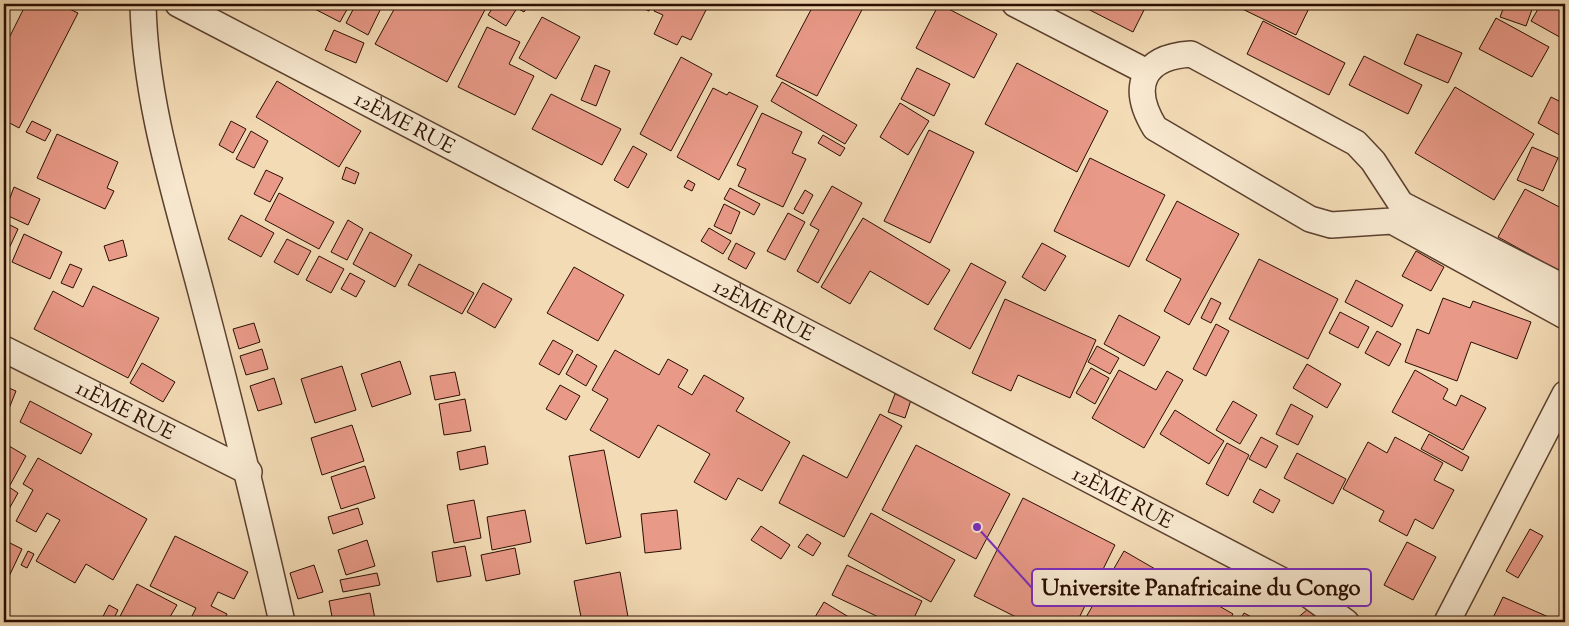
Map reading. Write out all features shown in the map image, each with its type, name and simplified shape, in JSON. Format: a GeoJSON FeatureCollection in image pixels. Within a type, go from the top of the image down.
{"type":"FeatureCollection","features":[{"type":"Feature","properties":{"kind":"street"},"geometry":{"type":"LineString","coordinates":[[143,4],[144,44],[158,128],[249,472],[282,622]]}},
{"type":"Feature","properties":{"kind":"street","name":"12ÈME RUE"},"geometry":{"type":"LineString","coordinates":[[178,4],[1306,593],[1346,622]]}},
{"type":"Feature","properties":{"kind":"street"},"geometry":{"type":"LineString","coordinates":[[1014,4],[1147,72]]}},
{"type":"Feature","properties":{"kind":"street"},"geometry":{"type":"LineString","coordinates":[[1565,288],[1397,212],[1331,225],[1310,219],[1155,128],[1146,113],[1141,94],[1147,72],[1161,59],[1175,55],[1191,54],[1356,143],[1373,160],[1397,212],[1565,316]]}},
{"type":"Feature","properties":{"kind":"street","name":"11ÈME RUE"},"geometry":{"type":"LineString","coordinates":[[4,349],[249,472]]}},
{"type":"Feature","properties":{"kind":"street"},"geometry":{"type":"LineString","coordinates":[[1447,622],[1565,394]]}},
{"type":"Feature","properties":{"kind":"building"},"geometry":{"type":"Polygon","coordinates":[[[26,4],[59,4],[78,13],[19,128],[4,120],[4,48],[26,4]]]}},
{"type":"Feature","properties":{"kind":"building"},"geometry":{"type":"Polygon","coordinates":[[[305,4],[350,4],[340,22],[305,4]]]}},
{"type":"Feature","properties":{"kind":"building"},"geometry":{"type":"Polygon","coordinates":[[[356,4],[383,4],[368,35],[346,23],[356,4]]]}},
{"type":"Feature","properties":{"kind":"building"},"geometry":{"type":"Polygon","coordinates":[[[397,4],[488,4],[447,82],[375,44],[397,4]]]}},
{"type":"Feature","properties":{"kind":"building"},"geometry":{"type":"Polygon","coordinates":[[[495,4],[529,4],[524,12],[517,8],[506,26],[488,15],[495,4]]]}},
{"type":"Feature","properties":{"kind":"building"},"geometry":{"type":"Polygon","coordinates":[[[634,4],[653,4],[649,11],[634,4]]]}},
{"type":"Feature","properties":{"kind":"building"},"geometry":{"type":"Polygon","coordinates":[[[657,4],[709,4],[691,40],[682,36],[677,45],[654,34],[663,15],[654,11],[657,4]]]}},
{"type":"Feature","properties":{"kind":"building"},"geometry":{"type":"Polygon","coordinates":[[[814,4],[865,4],[817,96],[776,76],[814,4]]]}},
{"type":"Feature","properties":{"kind":"building"},"geometry":{"type":"Polygon","coordinates":[[[939,4],[997,34],[974,78],[916,48],[939,4]]]}},
{"type":"Feature","properties":{"kind":"building"},"geometry":{"type":"Polygon","coordinates":[[[1078,4],[1147,4],[1133,32],[1078,4]]]}},
{"type":"Feature","properties":{"kind":"building"},"geometry":{"type":"Polygon","coordinates":[[[1232,4],[1311,4],[1296,35],[1232,4]]]}},
{"type":"Feature","properties":{"kind":"building"},"geometry":{"type":"Polygon","coordinates":[[[1505,4],[1534,4],[1526,26],[1500,17],[1505,4]]]}},
{"type":"Feature","properties":{"kind":"building"},"geometry":{"type":"Polygon","coordinates":[[[1541,4],[1565,4],[1565,40],[1531,21],[1541,4]]]}},
{"type":"Feature","properties":{"kind":"building"},"geometry":{"type":"Polygon","coordinates":[[[542,17],[580,37],[556,79],[519,58],[542,17]]]}},
{"type":"Feature","properties":{"kind":"building"},"geometry":{"type":"Polygon","coordinates":[[[1496,18],[1549,47],[1532,77],[1479,49],[1496,18]]]}},
{"type":"Feature","properties":{"kind":"building"},"geometry":{"type":"Polygon","coordinates":[[[1263,21],[1345,63],[1329,95],[1247,54],[1263,21]]]}},
{"type":"Feature","properties":{"kind":"building"},"geometry":{"type":"Polygon","coordinates":[[[487,27],[520,42],[509,64],[534,76],[515,115],[458,87],[487,27]]]}},
{"type":"Feature","properties":{"kind":"building"},"geometry":{"type":"Polygon","coordinates":[[[334,30],[364,43],[356,63],[325,50],[334,30]]]}},
{"type":"Feature","properties":{"kind":"building"},"geometry":{"type":"Polygon","coordinates":[[[1417,34],[1462,53],[1448,83],[1404,64],[1417,34]]]}},
{"type":"Feature","properties":{"kind":"building"},"geometry":{"type":"Polygon","coordinates":[[[1364,56],[1422,85],[1408,114],[1349,85],[1364,56]]]}},
{"type":"Feature","properties":{"kind":"building"},"geometry":{"type":"Polygon","coordinates":[[[681,57],[712,74],[671,151],[640,134],[681,57]]]}},
{"type":"Feature","properties":{"kind":"building"},"geometry":{"type":"Polygon","coordinates":[[[1017,63],[1108,111],[1077,172],[985,124],[1017,63]]]}},
{"type":"Feature","properties":{"kind":"building"},"geometry":{"type":"Polygon","coordinates":[[[595,65],[610,71],[596,106],[581,100],[595,65]]]}},
{"type":"Feature","properties":{"kind":"building"},"geometry":{"type":"Polygon","coordinates":[[[917,68],[950,84],[934,116],[901,99],[917,68]]]}},
{"type":"Feature","properties":{"kind":"building"},"geometry":{"type":"Polygon","coordinates":[[[277,81],[361,131],[339,167],[256,117],[277,81]]]}},
{"type":"Feature","properties":{"kind":"building"},"geometry":{"type":"Polygon","coordinates":[[[782,82],[857,125],[845,144],[771,101],[782,82]]]}},
{"type":"Feature","properties":{"kind":"building"},"geometry":{"type":"Polygon","coordinates":[[[1455,87],[1534,134],[1494,200],[1415,153],[1455,87]]]}},
{"type":"Feature","properties":{"kind":"building"},"geometry":{"type":"Polygon","coordinates":[[[713,88],[727,95],[729,92],[758,106],[719,180],[677,157],[713,88]]]}},
{"type":"Feature","properties":{"kind":"building"},"geometry":{"type":"Polygon","coordinates":[[[551,94],[621,129],[602,165],[532,129],[551,94]]]}},
{"type":"Feature","properties":{"kind":"building"},"geometry":{"type":"Polygon","coordinates":[[[1551,97],[1565,104],[1565,138],[1538,123],[1551,97]]]}},
{"type":"Feature","properties":{"kind":"building"},"geometry":{"type":"Polygon","coordinates":[[[900,103],[929,121],[908,155],[880,137],[900,103]]]}},
{"type":"Feature","properties":{"kind":"building"},"geometry":{"type":"Polygon","coordinates":[[[762,113],[802,132],[792,153],[806,159],[783,207],[738,186],[746,169],[737,165],[762,113]]]}},
{"type":"Feature","properties":{"kind":"building"},"geometry":{"type":"Polygon","coordinates":[[[32,121],[51,130],[45,141],[26,132],[32,121]]]}},
{"type":"Feature","properties":{"kind":"building"},"geometry":{"type":"Polygon","coordinates":[[[231,121],[246,129],[233,153],[219,145],[231,121]]]}},
{"type":"Feature","properties":{"kind":"building"},"geometry":{"type":"Polygon","coordinates":[[[929,130],[974,152],[930,243],[884,221],[929,130]]]}},
{"type":"Feature","properties":{"kind":"building"},"geometry":{"type":"Polygon","coordinates":[[[251,131],[268,141],[254,168],[236,159],[251,131]]]}},
{"type":"Feature","properties":{"kind":"building"},"geometry":{"type":"Polygon","coordinates":[[[57,134],[118,162],[107,188],[114,191],[105,209],[37,178],[57,134]]]}},
{"type":"Feature","properties":{"kind":"building"},"geometry":{"type":"Polygon","coordinates":[[[823,135],[845,148],[840,156],[818,143],[823,135]]]}},
{"type":"Feature","properties":{"kind":"building"},"geometry":{"type":"Polygon","coordinates":[[[633,146],[647,154],[628,188],[614,180],[633,146]]]}},
{"type":"Feature","properties":{"kind":"building"},"geometry":{"type":"Polygon","coordinates":[[[1532,147],[1558,158],[1543,191],[1517,180],[1532,147]]]}},
{"type":"Feature","properties":{"kind":"building"},"geometry":{"type":"Polygon","coordinates":[[[1090,158],[1165,195],[1129,267],[1054,231],[1090,158]]]}},
{"type":"Feature","properties":{"kind":"building"},"geometry":{"type":"Polygon","coordinates":[[[346,167],[359,173],[355,184],[342,179],[346,167]]]}},
{"type":"Feature","properties":{"kind":"building"},"geometry":{"type":"Polygon","coordinates":[[[266,170],[283,178],[270,202],[254,194],[266,170]]]}},
{"type":"Feature","properties":{"kind":"building"},"geometry":{"type":"Polygon","coordinates":[[[688,180],[695,184],[692,191],[684,187],[688,180]]]}},
{"type":"Feature","properties":{"kind":"building"},"geometry":{"type":"Polygon","coordinates":[[[832,186],[862,203],[818,283],[797,271],[819,230],[810,225],[832,186]]]}},
{"type":"Feature","properties":{"kind":"building"},"geometry":{"type":"Polygon","coordinates":[[[14,187],[40,199],[28,225],[4,214],[14,187]]]}},
{"type":"Feature","properties":{"kind":"building"},"geometry":{"type":"Polygon","coordinates":[[[730,188],[760,204],[754,215],[724,199],[730,188]]]}},
{"type":"Feature","properties":{"kind":"building"},"geometry":{"type":"Polygon","coordinates":[[[1525,189],[1565,210],[1565,274],[1498,237],[1525,189]]]}},
{"type":"Feature","properties":{"kind":"building"},"geometry":{"type":"Polygon","coordinates":[[[805,190],[813,195],[803,214],[794,209],[805,190]]]}},
{"type":"Feature","properties":{"kind":"building"},"geometry":{"type":"Polygon","coordinates":[[[279,193],[334,222],[319,249],[265,220],[279,193]]]}},
{"type":"Feature","properties":{"kind":"building"},"geometry":{"type":"Polygon","coordinates":[[[1177,201],[1239,234],[1189,325],[1164,311],[1181,279],[1146,260],[1177,201]]]}},
{"type":"Feature","properties":{"kind":"building"},"geometry":{"type":"Polygon","coordinates":[[[724,204],[740,212],[731,234],[714,226],[724,204]]]}},
{"type":"Feature","properties":{"kind":"building"},"geometry":{"type":"Polygon","coordinates":[[[788,213],[805,222],[785,260],[767,251],[788,213]]]}},
{"type":"Feature","properties":{"kind":"building"},"geometry":{"type":"Polygon","coordinates":[[[241,215],[274,233],[261,257],[228,239],[241,215]]]}},
{"type":"Feature","properties":{"kind":"building"},"geometry":{"type":"Polygon","coordinates":[[[863,218],[950,270],[928,305],[870,271],[850,304],[821,287],[863,218]]]}},
{"type":"Feature","properties":{"kind":"building"},"geometry":{"type":"Polygon","coordinates":[[[348,220],[363,229],[347,260],[331,252],[348,220]]]}},
{"type":"Feature","properties":{"kind":"building"},"geometry":{"type":"Polygon","coordinates":[[[4,222],[18,229],[6,255],[4,254],[4,222]]]}},
{"type":"Feature","properties":{"kind":"building"},"geometry":{"type":"Polygon","coordinates":[[[709,228],[731,241],[723,254],[701,241],[709,228]]]}},
{"type":"Feature","properties":{"kind":"building"},"geometry":{"type":"Polygon","coordinates":[[[370,232],[412,255],[395,287],[353,264],[370,232]]]}},
{"type":"Feature","properties":{"kind":"building"},"geometry":{"type":"Polygon","coordinates":[[[24,234],[62,252],[50,279],[12,262],[24,234]]]}},
{"type":"Feature","properties":{"kind":"building"},"geometry":{"type":"Polygon","coordinates":[[[287,239],[311,251],[298,275],[274,262],[287,239]]]}},
{"type":"Feature","properties":{"kind":"building"},"geometry":{"type":"Polygon","coordinates":[[[123,240],[127,256],[109,261],[104,246],[123,240]]]}},
{"type":"Feature","properties":{"kind":"building"},"geometry":{"type":"Polygon","coordinates":[[[736,243],[755,253],[746,269],[728,259],[736,243]]]}},
{"type":"Feature","properties":{"kind":"building"},"geometry":{"type":"Polygon","coordinates":[[[1042,243],[1066,256],[1045,291],[1022,277],[1042,243]]]}},
{"type":"Feature","properties":{"kind":"building"},"geometry":{"type":"Polygon","coordinates":[[[1416,251],[1444,267],[1431,291],[1402,276],[1416,251]]]}},
{"type":"Feature","properties":{"kind":"building"},"geometry":{"type":"Polygon","coordinates":[[[319,256],[344,269],[331,293],[306,280],[319,256]]]}},
{"type":"Feature","properties":{"kind":"building"},"geometry":{"type":"Polygon","coordinates":[[[1259,259],[1338,299],[1308,359],[1229,319],[1259,259]]]}},
{"type":"Feature","properties":{"kind":"building"},"geometry":{"type":"Polygon","coordinates":[[[971,263],[1006,282],[970,349],[934,329],[971,263]]]}},
{"type":"Feature","properties":{"kind":"building"},"geometry":{"type":"Polygon","coordinates":[[[70,264],[82,269],[73,288],[61,283],[70,264]]]}},
{"type":"Feature","properties":{"kind":"building"},"geometry":{"type":"Polygon","coordinates":[[[419,264],[474,293],[462,314],[408,285],[419,264]]]}},
{"type":"Feature","properties":{"kind":"building"},"geometry":{"type":"Polygon","coordinates":[[[574,267],[624,295],[598,341],[547,313],[574,267]]]}},
{"type":"Feature","properties":{"kind":"building"},"geometry":{"type":"Polygon","coordinates":[[[350,273],[365,281],[356,297],[341,289],[350,273]]]}},
{"type":"Feature","properties":{"kind":"building"},"geometry":{"type":"Polygon","coordinates":[[[1356,280],[1403,305],[1392,327],[1345,302],[1356,280]]]}},
{"type":"Feature","properties":{"kind":"building"},"geometry":{"type":"Polygon","coordinates":[[[483,283],[512,299],[495,328],[467,312],[483,283]]]}},
{"type":"Feature","properties":{"kind":"building"},"geometry":{"type":"Polygon","coordinates":[[[93,286],[159,318],[128,378],[34,329],[53,291],[83,307],[93,286]]]}},
{"type":"Feature","properties":{"kind":"building"},"geometry":{"type":"Polygon","coordinates":[[[1211,298],[1221,303],[1211,323],[1201,318],[1211,298]]]}},
{"type":"Feature","properties":{"kind":"building"},"geometry":{"type":"Polygon","coordinates":[[[1443,298],[1470,308],[1473,301],[1531,322],[1517,359],[1471,342],[1457,381],[1405,362],[1417,329],[1429,334],[1443,298]]]}},
{"type":"Feature","properties":{"kind":"building"},"geometry":{"type":"Polygon","coordinates":[[[1005,299],[1096,340],[1070,398],[1018,375],[1011,391],[972,373],[1005,299]]]}},
{"type":"Feature","properties":{"kind":"building"},"geometry":{"type":"Polygon","coordinates":[[[1340,312],[1369,327],[1358,348],[1329,333],[1340,312]]]}},
{"type":"Feature","properties":{"kind":"building"},"geometry":{"type":"Polygon","coordinates":[[[1119,315],[1160,337],[1144,366],[1104,344],[1119,315]]]}},
{"type":"Feature","properties":{"kind":"building"},"geometry":{"type":"Polygon","coordinates":[[[254,323],[260,342],[239,349],[233,329],[254,323]]]}},
{"type":"Feature","properties":{"kind":"building"},"geometry":{"type":"Polygon","coordinates":[[[1216,324],[1229,331],[1206,376],[1193,369],[1216,324]]]}},
{"type":"Feature","properties":{"kind":"building"},"geometry":{"type":"Polygon","coordinates":[[[1377,331],[1401,344],[1389,366],[1365,353],[1377,331]]]}},
{"type":"Feature","properties":{"kind":"building"},"geometry":{"type":"Polygon","coordinates":[[[553,340],[573,351],[559,375],[539,364],[553,340]]]}},
{"type":"Feature","properties":{"kind":"building"},"geometry":{"type":"Polygon","coordinates":[[[1097,346],[1119,358],[1110,374],[1088,362],[1097,346]]]}},
{"type":"Feature","properties":{"kind":"building"},"geometry":{"type":"Polygon","coordinates":[[[262,349],[268,369],[246,375],[240,356],[262,349]]]}},
{"type":"Feature","properties":{"kind":"building"},"geometry":{"type":"Polygon","coordinates":[[[615,350],[659,375],[668,359],[688,370],[678,387],[692,395],[704,375],[744,398],[736,411],[790,442],[762,491],[738,478],[726,500],[694,482],[710,454],[658,425],[639,458],[590,430],[608,399],[592,390],[615,350]]]}},
{"type":"Feature","properties":{"kind":"building"},"geometry":{"type":"Polygon","coordinates":[[[577,354],[597,366],[586,386],[566,374],[577,354]]]}},
{"type":"Feature","properties":{"kind":"building"},"geometry":{"type":"Polygon","coordinates":[[[400,361],[411,394],[372,407],[361,374],[400,361]]]}},
{"type":"Feature","properties":{"kind":"building"},"geometry":{"type":"Polygon","coordinates":[[[142,363],[175,382],[163,402],[130,383],[142,363]]]}},
{"type":"Feature","properties":{"kind":"building"},"geometry":{"type":"Polygon","coordinates":[[[1307,364],[1341,384],[1327,408],[1293,388],[1307,364]]]}},
{"type":"Feature","properties":{"kind":"building"},"geometry":{"type":"Polygon","coordinates":[[[342,366],[356,410],[315,423],[301,379],[342,366]]]}},
{"type":"Feature","properties":{"kind":"building"},"geometry":{"type":"Polygon","coordinates":[[[1091,368],[1109,378],[1095,404],[1076,393],[1091,368]]]}},
{"type":"Feature","properties":{"kind":"building"},"geometry":{"type":"Polygon","coordinates":[[[1119,370],[1156,390],[1167,371],[1183,380],[1144,448],[1092,418],[1119,370]]]}},
{"type":"Feature","properties":{"kind":"building"},"geometry":{"type":"Polygon","coordinates":[[[1415,370],[1448,389],[1443,399],[1456,406],[1461,395],[1486,408],[1463,450],[1392,412],[1415,370]]]}},
{"type":"Feature","properties":{"kind":"building"},"geometry":{"type":"Polygon","coordinates":[[[455,372],[460,395],[435,400],[430,376],[455,372]]]}},
{"type":"Feature","properties":{"kind":"building"},"geometry":{"type":"Polygon","coordinates":[[[274,378],[282,404],[258,411],[250,386],[274,378]]]}},
{"type":"Feature","properties":{"kind":"building"},"geometry":{"type":"Polygon","coordinates":[[[560,385],[580,396],[566,420],[546,409],[560,385]]]}},
{"type":"Feature","properties":{"kind":"building"},"geometry":{"type":"Polygon","coordinates":[[[4,386],[16,391],[4,421],[4,386]]]}},
{"type":"Feature","properties":{"kind":"building"},"geometry":{"type":"Polygon","coordinates":[[[895,394],[911,400],[905,418],[888,412],[895,394]]]}},
{"type":"Feature","properties":{"kind":"building"},"geometry":{"type":"Polygon","coordinates":[[[465,399],[471,431],[444,435],[439,404],[465,399]]]}},
{"type":"Feature","properties":{"kind":"building"},"geometry":{"type":"Polygon","coordinates":[[[30,401],[92,434],[81,454],[20,422],[30,401]]]}},
{"type":"Feature","properties":{"kind":"building"},"geometry":{"type":"Polygon","coordinates":[[[1233,401],[1257,415],[1240,444],[1216,430],[1233,401]]]}},
{"type":"Feature","properties":{"kind":"building"},"geometry":{"type":"Polygon","coordinates":[[[1291,404],[1313,416],[1298,445],[1276,434],[1291,404]]]}},
{"type":"Feature","properties":{"kind":"building"},"geometry":{"type":"Polygon","coordinates":[[[1175,410],[1224,441],[1209,464],[1160,434],[1175,410]]]}},
{"type":"Feature","properties":{"kind":"building"},"geometry":{"type":"Polygon","coordinates":[[[880,414],[902,426],[844,537],[779,503],[803,455],[847,478],[880,414]]]}},
{"type":"Feature","properties":{"kind":"building"},"geometry":{"type":"Polygon","coordinates":[[[352,425],[364,461],[322,475],[311,438],[352,425]]]}},
{"type":"Feature","properties":{"kind":"building"},"geometry":{"type":"Polygon","coordinates":[[[1429,434],[1469,457],[1462,471],[1421,449],[1429,434]]]}},
{"type":"Feature","properties":{"kind":"building"},"geometry":{"type":"Polygon","coordinates":[[[1261,437],[1278,446],[1266,468],[1249,459],[1261,437]]]}},
{"type":"Feature","properties":{"kind":"building"},"geometry":{"type":"Polygon","coordinates":[[[1395,437],[1443,463],[1434,480],[1454,490],[1433,529],[1415,519],[1407,536],[1379,521],[1384,511],[1343,489],[1368,442],[1387,453],[1395,437]]]}},
{"type":"Feature","properties":{"kind":"building"},"geometry":{"type":"Polygon","coordinates":[[[4,443],[26,456],[9,487],[18,493],[4,518],[4,443]]]}},
{"type":"Feature","properties":{"kind":"building"},"geometry":{"type":"Polygon","coordinates":[[[1227,443],[1249,455],[1228,496],[1206,484],[1227,443]]]}},
{"type":"Feature","properties":{"kind":"building"},"geometry":{"type":"Polygon","coordinates":[[[916,445],[1010,494],[976,559],[882,510],[916,445]]]}},
{"type":"Feature","properties":{"kind":"building"},"geometry":{"type":"Polygon","coordinates":[[[485,446],[488,464],[460,470],[457,452],[485,446]]]}},
{"type":"Feature","properties":{"kind":"building"},"geometry":{"type":"Polygon","coordinates":[[[604,450],[621,537],[586,544],[569,456],[604,450]]]}},
{"type":"Feature","properties":{"kind":"building"},"geometry":{"type":"Polygon","coordinates":[[[1297,453],[1346,479],[1333,504],[1284,478],[1297,453]]]}},
{"type":"Feature","properties":{"kind":"building"},"geometry":{"type":"Polygon","coordinates":[[[38,458],[147,519],[113,580],[86,564],[75,583],[36,561],[60,520],[47,513],[36,532],[16,521],[33,490],[23,484],[38,458]]]}},
{"type":"Feature","properties":{"kind":"building"},"geometry":{"type":"Polygon","coordinates":[[[365,466],[375,498],[341,509],[331,477],[365,466]]]}},
{"type":"Feature","properties":{"kind":"building"},"geometry":{"type":"Polygon","coordinates":[[[1260,489],[1280,500],[1273,513],[1253,502],[1260,489]]]}},
{"type":"Feature","properties":{"kind":"building"},"geometry":{"type":"Polygon","coordinates":[[[1023,498],[1115,545],[1077,622],[1026,622],[974,596],[1023,498]]]}},
{"type":"Feature","properties":{"kind":"building"},"geometry":{"type":"Polygon","coordinates":[[[474,500],[481,538],[454,543],[447,505],[474,500]]]}},
{"type":"Feature","properties":{"kind":"building"},"geometry":{"type":"Polygon","coordinates":[[[358,508],[363,524],[333,534],[328,517],[358,508]]]}},
{"type":"Feature","properties":{"kind":"building"},"geometry":{"type":"Polygon","coordinates":[[[525,510],[531,542],[492,550],[487,517],[525,510]]]}},
{"type":"Feature","properties":{"kind":"building"},"geometry":{"type":"Polygon","coordinates":[[[677,510],[681,549],[645,553],[641,514],[677,510]]]}},
{"type":"Feature","properties":{"kind":"building"},"geometry":{"type":"Polygon","coordinates":[[[871,513],[955,560],[931,602],[848,556],[871,513]]]}},
{"type":"Feature","properties":{"kind":"building"},"geometry":{"type":"Polygon","coordinates":[[[761,526],[790,545],[781,559],[751,540],[761,526]]]}},
{"type":"Feature","properties":{"kind":"building"},"geometry":{"type":"Polygon","coordinates":[[[1530,529],[1543,536],[1518,578],[1506,571],[1530,529]]]}},
{"type":"Feature","properties":{"kind":"building"},"geometry":{"type":"Polygon","coordinates":[[[807,534],[821,543],[813,556],[798,547],[807,534]]]}},
{"type":"Feature","properties":{"kind":"building"},"geometry":{"type":"Polygon","coordinates":[[[175,536],[248,572],[234,599],[218,592],[211,606],[227,614],[223,622],[189,622],[196,608],[150,586],[175,536]]]}},
{"type":"Feature","properties":{"kind":"building"},"geometry":{"type":"Polygon","coordinates":[[[4,540],[22,549],[4,587],[4,540]]]}},
{"type":"Feature","properties":{"kind":"building"},"geometry":{"type":"Polygon","coordinates":[[[367,540],[375,566],[346,575],[338,550],[367,540]]]}},
{"type":"Feature","properties":{"kind":"building"},"geometry":{"type":"Polygon","coordinates":[[[1407,542],[1436,557],[1413,600],[1384,585],[1407,542]]]}},
{"type":"Feature","properties":{"kind":"building"},"geometry":{"type":"Polygon","coordinates":[[[465,546],[471,576],[437,582],[432,552],[465,546]]]}},
{"type":"Feature","properties":{"kind":"building"},"geometry":{"type":"Polygon","coordinates":[[[515,548],[520,574],[486,581],[481,555],[515,548]]]}},
{"type":"Feature","properties":{"kind":"building"},"geometry":{"type":"Polygon","coordinates":[[[28,551],[34,554],[27,568],[21,565],[28,551]]]}},
{"type":"Feature","properties":{"kind":"building"},"geometry":{"type":"Polygon","coordinates":[[[1124,551],[1233,614],[1228,622],[1090,622],[1085,619],[1124,551]]]}},
{"type":"Feature","properties":{"kind":"building"},"geometry":{"type":"Polygon","coordinates":[[[314,565],[323,592],[298,599],[290,573],[314,565]]]}},
{"type":"Feature","properties":{"kind":"building"},"geometry":{"type":"Polygon","coordinates":[[[847,565],[922,601],[912,622],[889,622],[832,595],[847,565]]]}},
{"type":"Feature","properties":{"kind":"building"},"geometry":{"type":"Polygon","coordinates":[[[620,572],[628,617],[602,622],[582,622],[574,581],[620,572]]]}},
{"type":"Feature","properties":{"kind":"building"},"geometry":{"type":"Polygon","coordinates":[[[377,573],[380,585],[343,592],[340,580],[377,573]]]}},
{"type":"Feature","properties":{"kind":"building"},"geometry":{"type":"Polygon","coordinates":[[[137,584],[177,605],[167,622],[117,622],[137,584]]]}},
{"type":"Feature","properties":{"kind":"building"},"geometry":{"type":"Polygon","coordinates":[[[370,593],[375,619],[359,622],[333,622],[329,601],[370,593]]]}},
{"type":"Feature","properties":{"kind":"building"},"geometry":{"type":"Polygon","coordinates":[[[1503,597],[1553,619],[1551,622],[1491,622],[1503,597]]]}},
{"type":"Feature","properties":{"kind":"building"},"geometry":{"type":"Polygon","coordinates":[[[824,602],[857,622],[812,622],[824,602]]]}},
{"type":"Feature","properties":{"kind":"building"},"geometry":{"type":"Polygon","coordinates":[[[109,605],[118,610],[112,622],[100,622],[109,605]]]}},
{"type":"Feature","properties":{"kind":"building"},"geometry":{"type":"Polygon","coordinates":[[[1308,609],[1318,620],[1315,622],[1297,622],[1295,620],[1308,609]]]}},
{"type":"Feature","properties":{"kind":"building"},"geometry":{"type":"Polygon","coordinates":[[[1244,613],[1261,622],[1239,622],[1244,613]]]}},
{"type":"Feature","properties":{"kind":"place","name":"Universite Panafricaine du Congo"},"geometry":{"type":"Point","coordinates":[977,527]}}]}
